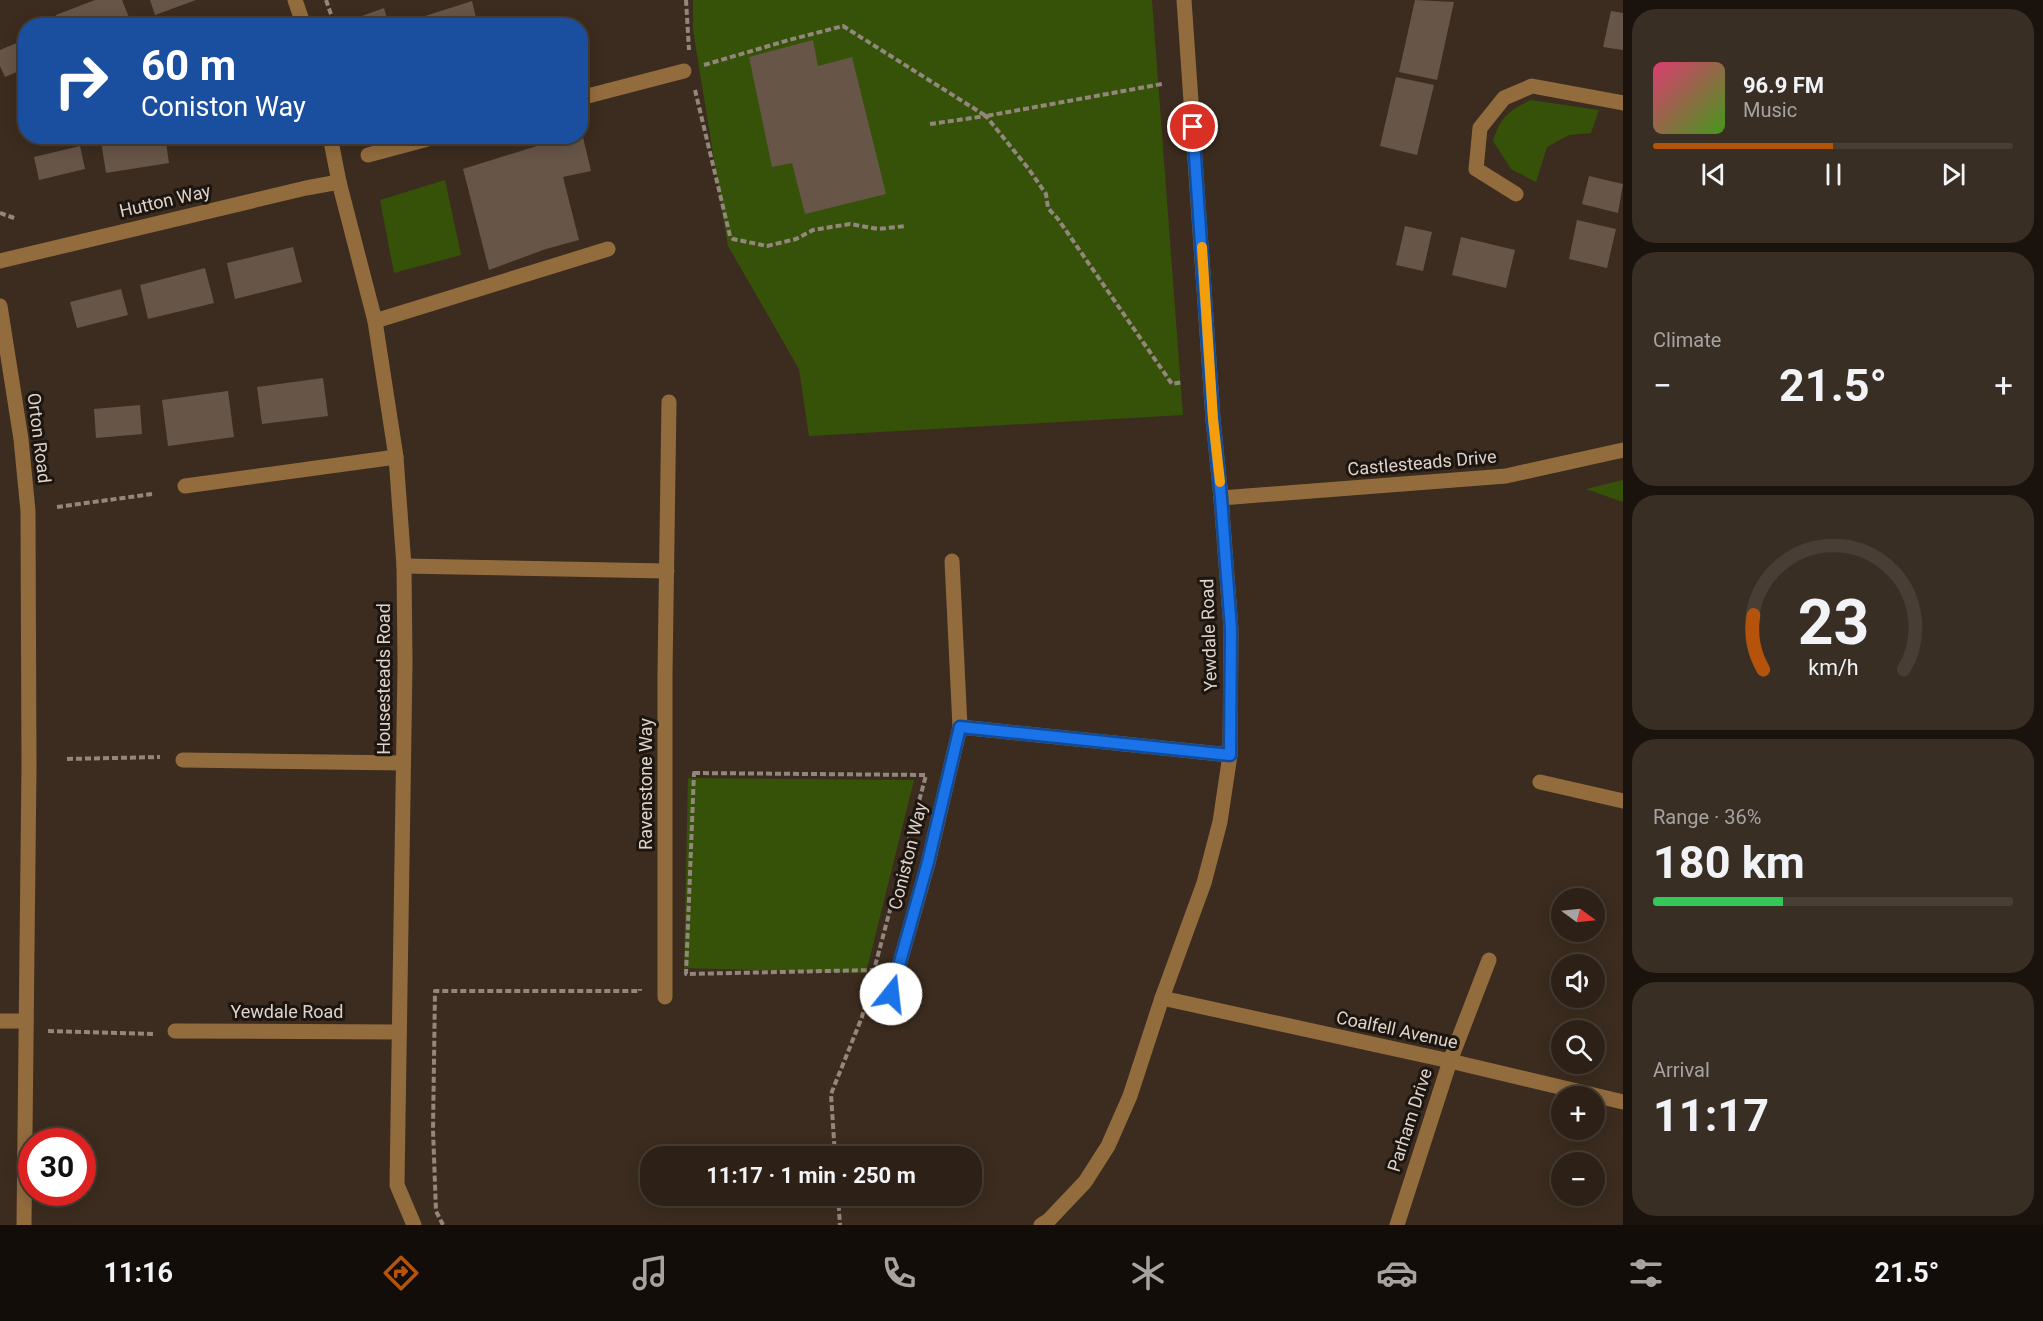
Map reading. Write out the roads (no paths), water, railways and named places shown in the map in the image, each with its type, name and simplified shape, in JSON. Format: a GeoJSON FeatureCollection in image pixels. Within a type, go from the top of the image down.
{"type":"FeatureCollection","features":[{"type":"Feature","properties":{"kind":"street","name":"Yewdale Road"},"geometry":{"type":"LineString","coordinates":[[1041,1225],[1085,1182],[1108,1146],[1130,1096],[1162,998],[1204,883],[1220,822],[1230,755],[1231,629],[1213,419],[1184,0]]}},
{"type":"Feature","properties":{"kind":"street"},"geometry":{"type":"LineString","coordinates":[[301,2],[303,18]]}},
{"type":"Feature","properties":{"kind":"street"},"geometry":{"type":"LineString","coordinates":[[588,97],[687,70]]}},
{"type":"Feature","properties":{"kind":"street"},"geometry":{"type":"LineString","coordinates":[[1516,194],[1476,169],[1480,128],[1504,98],[1532,86],[1623,103]]}},
{"type":"Feature","properties":{"kind":"street","name":"Housesteads Road"},"geometry":{"type":"LineString","coordinates":[[332,144],[339,182],[375,321],[396,457],[404,566],[397,1185],[414,1225]]}},
{"type":"Feature","properties":{"kind":"street"},"geometry":{"type":"LineString","coordinates":[[368,156],[411,144]]}},
{"type":"Feature","properties":{"kind":"street","name":"Hutton Way"},"geometry":{"type":"LineString","coordinates":[[0,261],[339,182]]}},
{"type":"Feature","properties":{"kind":"street"},"geometry":{"type":"LineString","coordinates":[[375,321],[608,249]]}},
{"type":"Feature","properties":{"kind":"street","name":"Orton Road"},"geometry":{"type":"LineString","coordinates":[[0,306],[21,439],[28,511],[30,767],[24,1225]]}},
{"type":"Feature","properties":{"kind":"street","name":"Ravenstone Way"},"geometry":{"type":"LineString","coordinates":[[665,997],[669,402]]}},
{"type":"Feature","properties":{"kind":"street","name":"Castlesteads Drive"},"geometry":{"type":"LineString","coordinates":[[1221,498],[1506,476],[1623,450]]}},
{"type":"Feature","properties":{"kind":"street"},"geometry":{"type":"LineString","coordinates":[[185,486],[396,457]]}},
{"type":"Feature","properties":{"kind":"street","name":"Coniston Way"},"geometry":{"type":"LineString","coordinates":[[891,994],[928,862],[960,727],[952,561]]}},
{"type":"Feature","properties":{"kind":"street"},"geometry":{"type":"LineString","coordinates":[[404,566],[667,571]]}},
{"type":"Feature","properties":{"kind":"street"},"geometry":{"type":"LineString","coordinates":[[960,727],[1230,755]]}},
{"type":"Feature","properties":{"kind":"street"},"geometry":{"type":"LineString","coordinates":[[183,760],[403,764]]}},
{"type":"Feature","properties":{"kind":"street"},"geometry":{"type":"LineString","coordinates":[[1540,782],[1623,801]]}},
{"type":"Feature","properties":{"kind":"street","name":"Parham Drive"},"geometry":{"type":"LineString","coordinates":[[1397,1225],[1450,1061],[1489,960]]}},
{"type":"Feature","properties":{"kind":"street","name":"Coalfell Avenue"},"geometry":{"type":"LineString","coordinates":[[1162,998],[1450,1061],[1623,1102]]}},
{"type":"Feature","properties":{"kind":"street"},"geometry":{"type":"LineString","coordinates":[[0,1021],[26,1022]]}},
{"type":"Feature","properties":{"kind":"street","name":"Yewdale Road"},"geometry":{"type":"LineString","coordinates":[[175,1031],[399,1032]]}}]}
